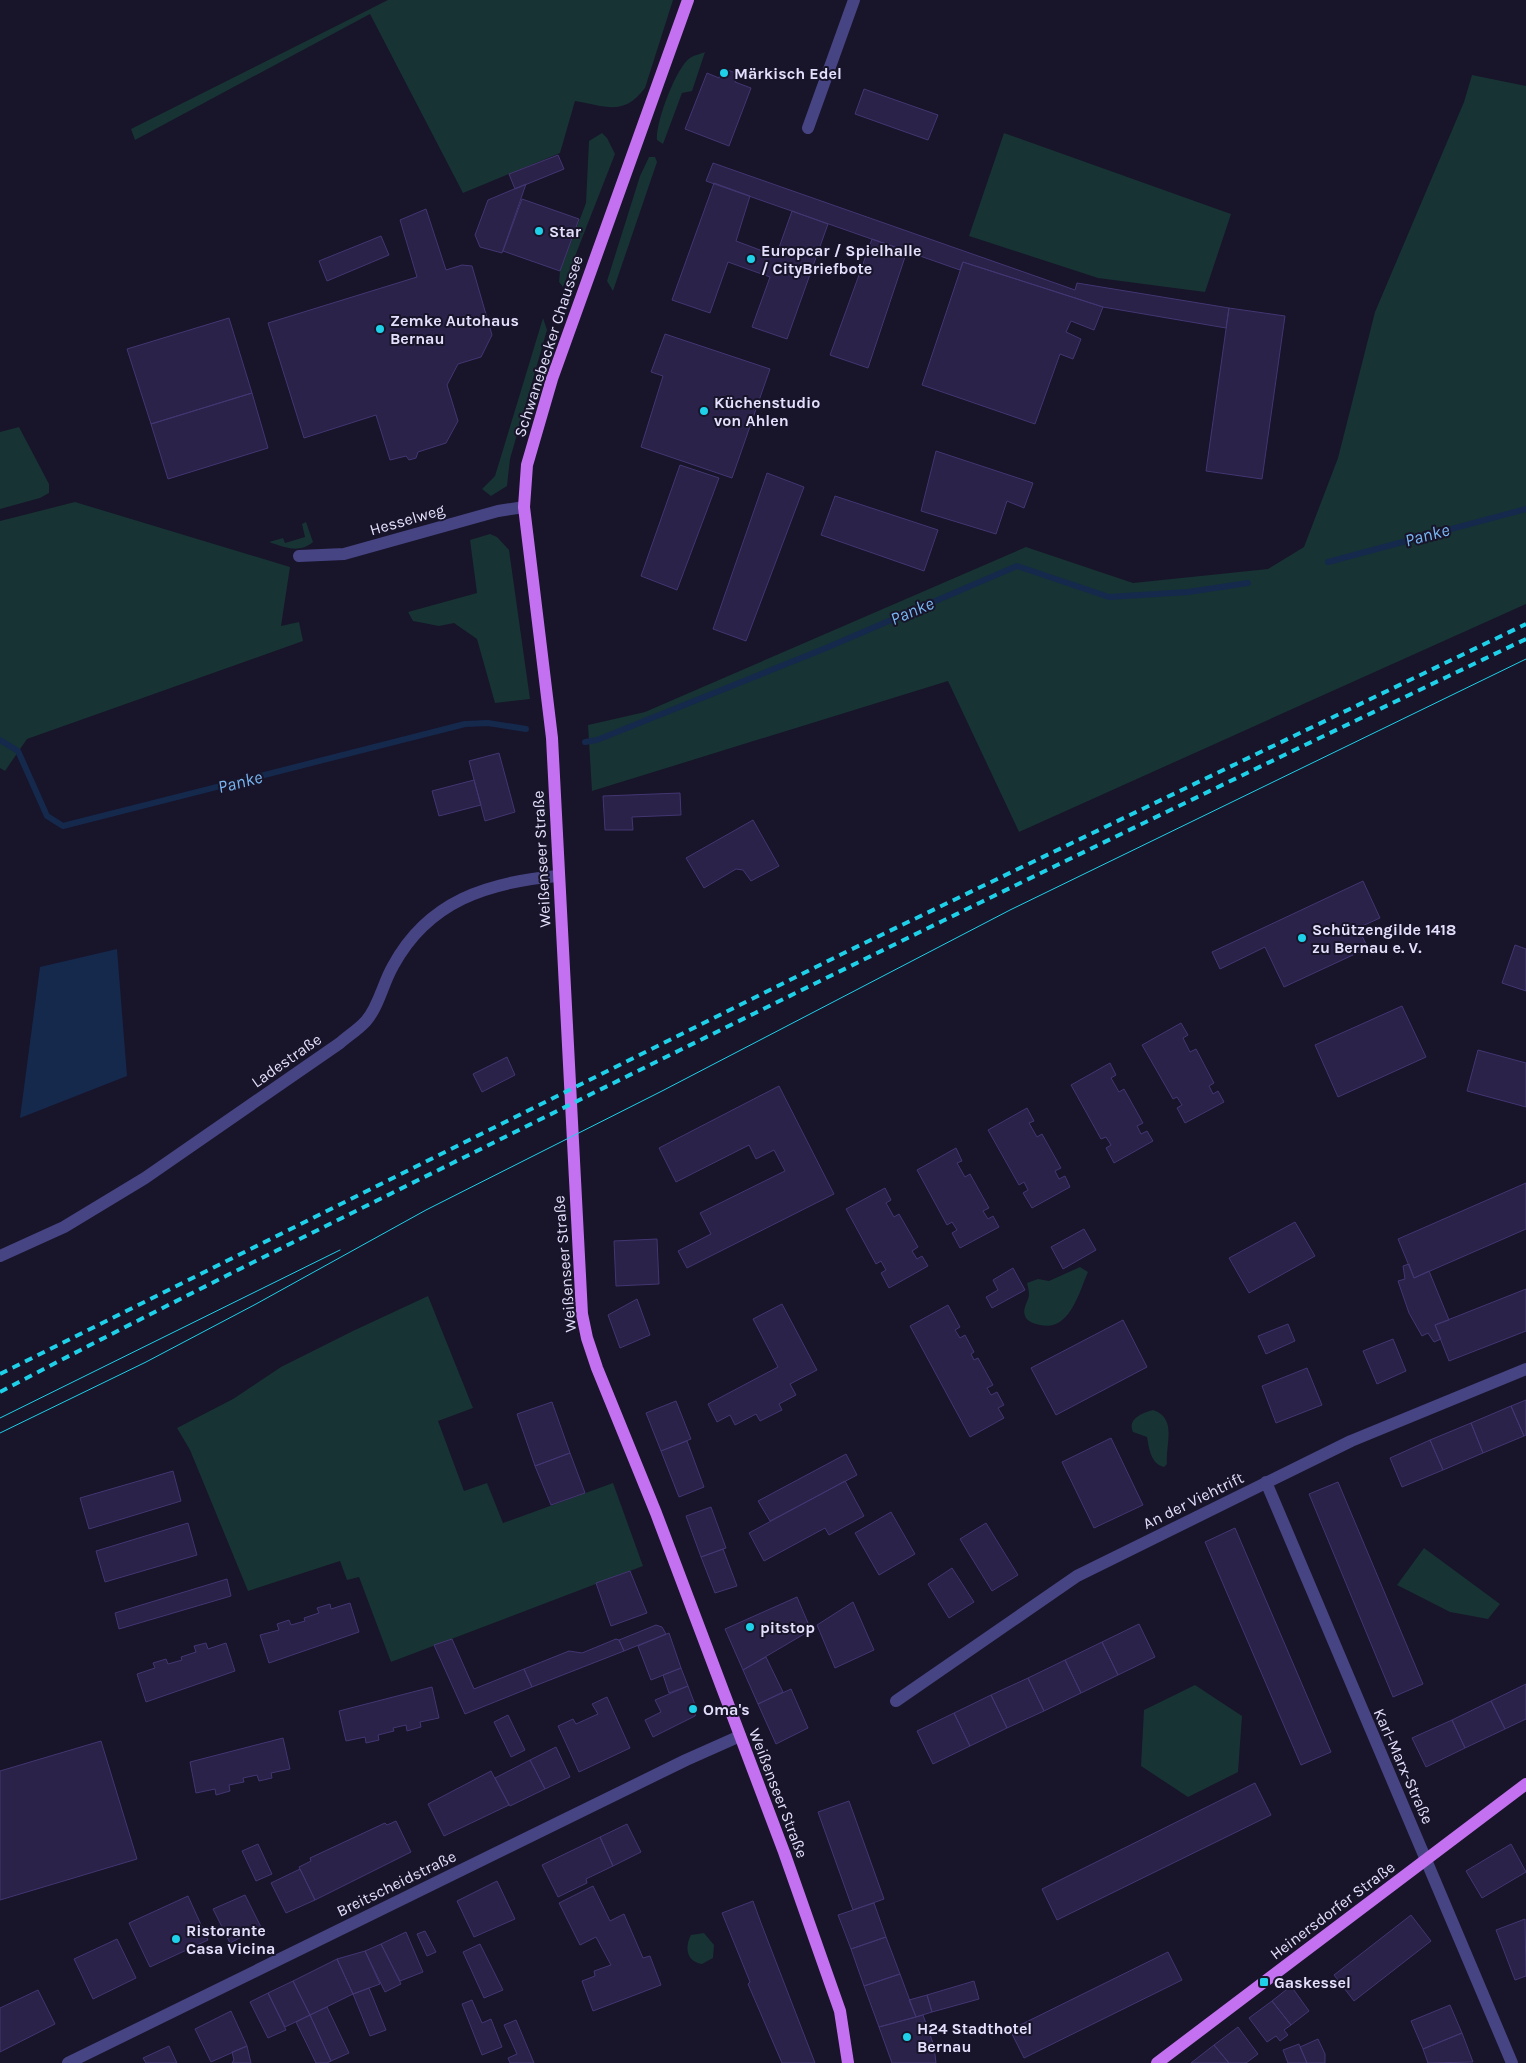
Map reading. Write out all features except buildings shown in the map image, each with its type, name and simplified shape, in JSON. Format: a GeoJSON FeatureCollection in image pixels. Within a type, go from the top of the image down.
{"type":"FeatureCollection","features":[{"type":"Feature","properties":{"kind":"main road","name":"Schwanebecker Chaussee"},"geometry":{"type":"LineString","coordinates":[[524,508],[527,465],[545,399],[688,0]]}},
{"type":"Feature","properties":{"kind":"main road","name":"Weißenseer Straße"},"geometry":{"type":"LineString","coordinates":[[524,508],[552,738],[582,1314],[587,1338],[784,1852],[840,2011],[848,2063]]}},
{"type":"Feature","properties":{"kind":"main road","name":"Heinersdorfer Straße"},"geometry":{"type":"LineString","coordinates":[[1157,2063],[1526,1784]]}},
{"type":"Feature","properties":{"kind":"street"},"geometry":{"type":"LineString","coordinates":[[808,128],[854,0]]}},
{"type":"Feature","properties":{"kind":"street","name":"Hesselweg"},"geometry":{"type":"LineString","coordinates":[[299,556],[344,554],[498,511],[524,508]]}},
{"type":"Feature","properties":{"kind":"street","name":"Ladestraße"},"geometry":{"type":"LineString","coordinates":[[0,1256],[64,1227],[145,1178],[340,1043],[366,1021],[392,967],[410,938],[438,913],[466,896],[499,885],[558,876]]}},
{"type":"Feature","properties":{"kind":"street","name":"An der Viehtrift"},"geometry":{"type":"LineString","coordinates":[[896,1701],[1077,1576],[1351,1441],[1526,1369]]}},
{"type":"Feature","properties":{"kind":"street","name":"Karl-Marx-Straße"},"geometry":{"type":"LineString","coordinates":[[1266,1482],[1512,2063]]}},
{"type":"Feature","properties":{"kind":"street","name":"Breitscheidstraße"},"geometry":{"type":"LineString","coordinates":[[68,2063],[686,1760],[740,1736]]}},
{"type":"Feature","properties":{"kind":"green space"},"geometry":{"type":"Polygon","coordinates":[[[388,0],[673,0],[645,88],[637,97],[629,103],[613,107],[575,101],[560,153],[463,193],[370,14],[135,140],[131,129],[388,0]]]}},
{"type":"Feature","properties":{"kind":"green space"},"geometry":{"type":"Polygon","coordinates":[[[705,52],[692,91],[682,93],[663,144],[657,140],[657,132],[663,109],[673,84],[684,63],[693,56],[705,52]]]}},
{"type":"Feature","properties":{"kind":"green space"},"geometry":{"type":"Polygon","coordinates":[[[1472,75],[1526,86],[1526,604],[1019,832],[948,681],[592,791],[588,725],[645,712],[1026,547],[1133,583],[1268,569],[1304,547],[1338,458],[1375,312],[1464,102],[1472,75]]]}},
{"type":"Feature","properties":{"kind":"green space"},"geometry":{"type":"Polygon","coordinates":[[[602,133],[607,138],[615,154],[563,287],[559,282],[560,271],[586,203],[589,141],[602,133]]]}},
{"type":"Feature","properties":{"kind":"green space"},"geometry":{"type":"Polygon","coordinates":[[[1004,133],[1231,214],[1205,292],[1098,278],[969,236],[1004,133]]]}},
{"type":"Feature","properties":{"kind":"green space"},"geometry":{"type":"Polygon","coordinates":[[[649,157],[655,157],[657,162],[613,291],[607,281],[640,176],[649,157]]]}},
{"type":"Feature","properties":{"kind":"green space"},"geometry":{"type":"Polygon","coordinates":[[[543,318],[547,330],[510,459],[507,486],[491,496],[482,489],[495,476],[543,318]]]}},
{"type":"Feature","properties":{"kind":"green space"},"geometry":{"type":"Polygon","coordinates":[[[19,427],[49,484],[49,493],[40,498],[0,509],[0,432],[19,427]]]}},
{"type":"Feature","properties":{"kind":"green space"},"geometry":{"type":"Polygon","coordinates":[[[75,502],[290,567],[281,626],[299,622],[303,641],[27,739],[5,771],[0,768],[0,521],[75,502]]]}},
{"type":"Feature","properties":{"kind":"green space"},"geometry":{"type":"Polygon","coordinates":[[[306,522],[313,542],[308,546],[297,549],[269,542],[283,538],[285,543],[305,537],[302,524],[306,522]]]}},
{"type":"Feature","properties":{"kind":"green space"},"geometry":{"type":"Polygon","coordinates":[[[490,534],[497,537],[509,550],[530,699],[495,703],[477,639],[454,623],[439,626],[413,621],[408,612],[477,593],[470,540],[490,534]]]}},
{"type":"Feature","properties":{"kind":"green space"},"geometry":{"type":"Polygon","coordinates":[[[1080,1267],[1088,1272],[1077,1299],[1066,1317],[1050,1326],[1032,1323],[1026,1318],[1024,1312],[1029,1295],[1027,1283],[1038,1279],[1049,1281],[1080,1267]]]}},
{"type":"Feature","properties":{"kind":"green space"},"geometry":{"type":"Polygon","coordinates":[[[428,1296],[473,1408],[438,1421],[464,1491],[487,1483],[503,1523],[613,1483],[643,1566],[391,1662],[359,1577],[347,1580],[340,1561],[248,1591],[190,1450],[177,1428],[233,1399],[281,1367],[428,1296]]]}},
{"type":"Feature","properties":{"kind":"green space"},"geometry":{"type":"Polygon","coordinates":[[[1153,1410],[1161,1414],[1168,1426],[1167,1464],[1164,1467],[1153,1459],[1147,1437],[1133,1432],[1132,1427],[1137,1417],[1153,1410]]]}},
{"type":"Feature","properties":{"kind":"green space"},"geometry":{"type":"Polygon","coordinates":[[[1424,1548],[1500,1604],[1488,1619],[1450,1612],[1397,1585],[1424,1548]]]}},
{"type":"Feature","properties":{"kind":"green space"},"geometry":{"type":"Polygon","coordinates":[[[1195,1685],[1242,1716],[1238,1772],[1188,1797],[1141,1766],[1144,1710],[1195,1685]]]}},
{"type":"Feature","properties":{"kind":"green space"},"geometry":{"type":"Polygon","coordinates":[[[704,1933],[714,1945],[713,1958],[702,1964],[697,1963],[690,1957],[687,1949],[691,1935],[704,1933]]]}},
{"type":"Feature","properties":{"kind":"water"},"geometry":{"type":"Polygon","coordinates":[[[117,949],[127,1076],[20,1118],[40,967],[117,949]]]}},
{"type":"Feature","properties":{"kind":"waterway","name":"Panke"},"geometry":{"type":"LineString","coordinates":[[1328,562],[1526,509]]}},
{"type":"Feature","properties":{"kind":"waterway","name":"Panke"},"geometry":{"type":"LineString","coordinates":[[585,742],[597,740],[826,648],[1017,566],[1109,597],[1188,592],[1248,583]]}},
{"type":"Feature","properties":{"kind":"waterway","name":"Panke"},"geometry":{"type":"LineString","coordinates":[[0,740],[18,751],[47,816],[63,826],[465,724],[488,723],[526,729]]}},
{"type":"Feature","properties":{"kind":"tram line"},"geometry":{"type":"LineString","coordinates":[[0,1433],[146,1362],[256,1304],[426,1210],[662,1091],[1010,910],[1526,659]]}},
{"type":"Feature","properties":{"kind":"tram line"},"geometry":{"type":"LineString","coordinates":[[0,1418],[340,1250]]}},
{"type":"Feature","properties":{"kind":"railway"},"geometry":{"type":"LineString","coordinates":[[0,1374],[848,951],[1526,624]]}},
{"type":"Feature","properties":{"kind":"railway"},"geometry":{"type":"LineString","coordinates":[[0,1392],[127,1326],[764,1009],[1526,639]]}},
{"type":"Feature","properties":{"kind":"place","name":"Märkisch Edel"},"geometry":{"type":"Point","coordinates":[724,73]}},
{"type":"Feature","properties":{"kind":"place","name":"Star"},"geometry":{"type":"Point","coordinates":[539,231]}},
{"type":"Feature","properties":{"kind":"place","name":"Europcar / Spielhalle / CityBriefbote"},"geometry":{"type":"Point","coordinates":[751,259]}},
{"type":"Feature","properties":{"kind":"place","name":"Zemke Autohaus Bernau"},"geometry":{"type":"Point","coordinates":[380,329]}},
{"type":"Feature","properties":{"kind":"place","name":"Küchenstudio von Ahlen"},"geometry":{"type":"Point","coordinates":[704,411]}},
{"type":"Feature","properties":{"kind":"place","name":"Schützengilde 1418 zu Bernau e. V."},"geometry":{"type":"Point","coordinates":[1302,938]}},
{"type":"Feature","properties":{"kind":"place","name":"pitstop"},"geometry":{"type":"Point","coordinates":[750,1627]}},
{"type":"Feature","properties":{"kind":"place","name":"Oma's"},"geometry":{"type":"Point","coordinates":[693,1709]}},
{"type":"Feature","properties":{"kind":"place","name":"Ristorante Casa Vicina"},"geometry":{"type":"Point","coordinates":[176,1939]}},
{"type":"Feature","properties":{"kind":"place","name":"Gaskessel"},"geometry":{"type":"Point","coordinates":[1264,1982]}},
{"type":"Feature","properties":{"kind":"place","name":"H24 Stadthotel Bernau"},"geometry":{"type":"Point","coordinates":[907,2037]}}]}
